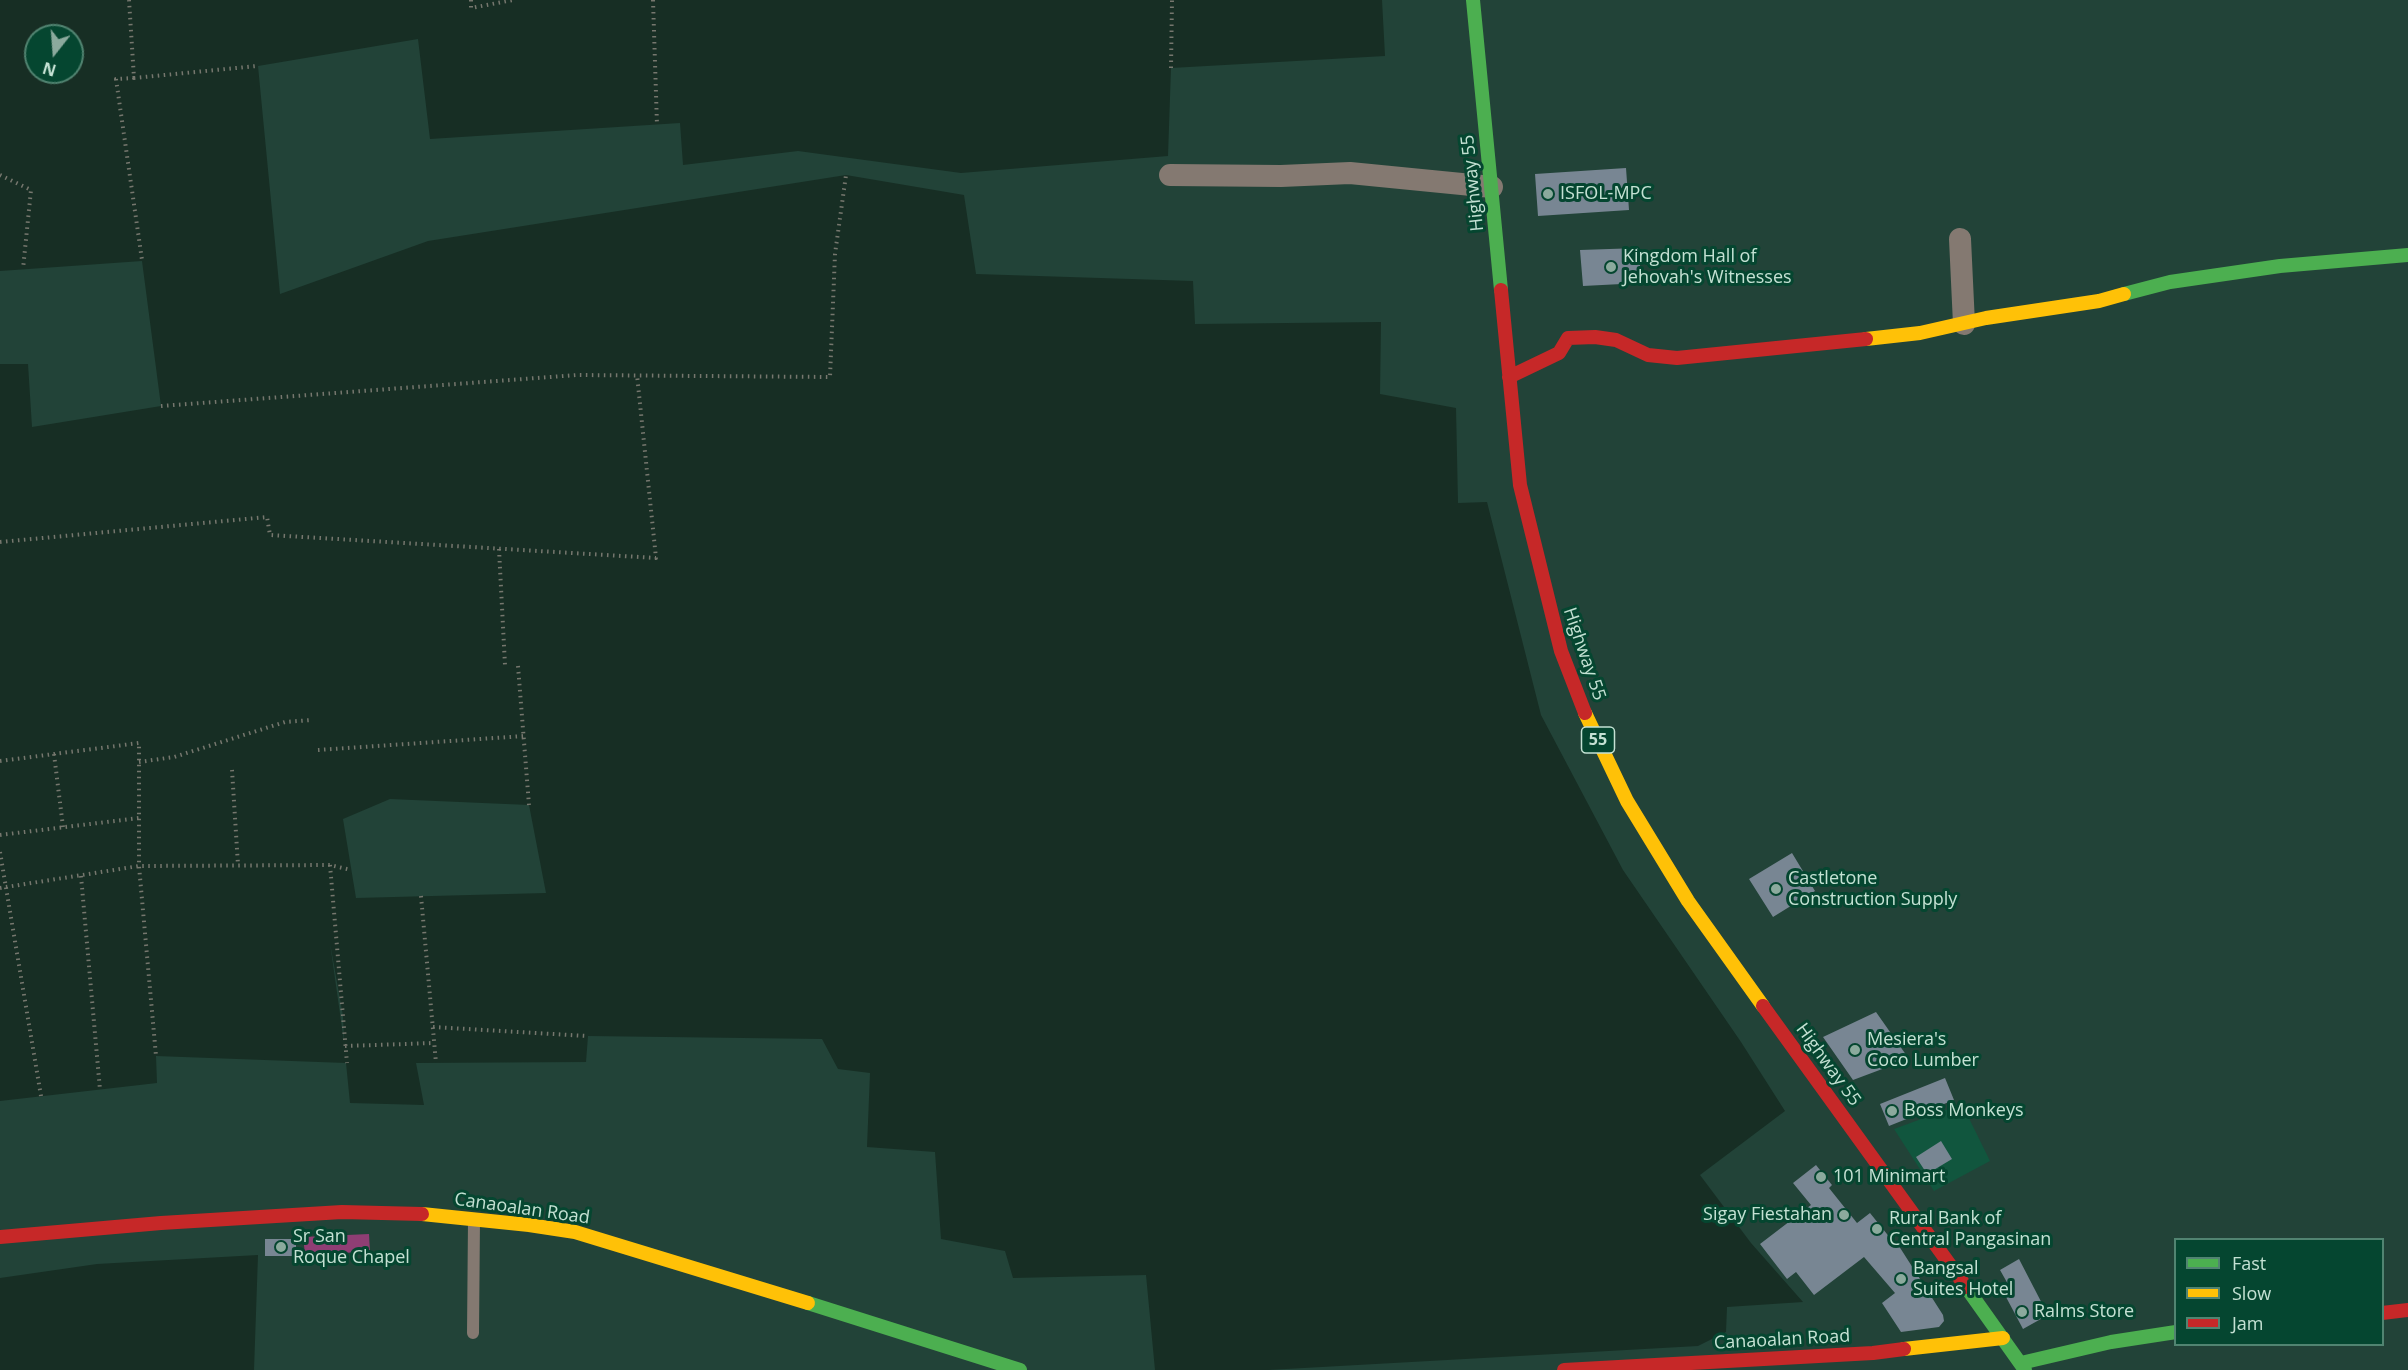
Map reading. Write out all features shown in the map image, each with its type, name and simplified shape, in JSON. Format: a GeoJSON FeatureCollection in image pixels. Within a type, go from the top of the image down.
{"type":"FeatureCollection","features":[{"type":"Feature","properties":{"kind":"main road","name":"Highway 55"},"geometry":{"type":"LineString","coordinates":[[1473,0],[1520,485],[1561,651],[1586,715],[1627,801],[1688,901],[2023,1366]]}},
{"type":"Feature","properties":{"kind":"main road"},"geometry":{"type":"LineString","coordinates":[[1509,377],[1559,352],[1568,338],[1594,337],[1616,340],[1648,355],[1677,358],[1920,333],[1986,318],[2099,301],[2170,282],[2280,266],[2408,255]]}},
{"type":"Feature","properties":{"kind":"main road","name":"Canaoalan Road"},"geometry":{"type":"LineString","coordinates":[[0,1237],[161,1223],[342,1212],[438,1215],[529,1225],[594,1237],[1020,1370]]}},
{"type":"Feature","properties":{"kind":"main road"},"geometry":{"type":"LineString","coordinates":[[2384,1312],[2408,1310]]}},
{"type":"Feature","properties":{"kind":"main road"},"geometry":{"type":"LineString","coordinates":[[2023,1366],[2111,1342],[2174,1332]]}},
{"type":"Feature","properties":{"kind":"main road","name":"Canaoalan Road"},"geometry":{"type":"LineString","coordinates":[[1564,1370],[1873,1353],[2002,1338]]}},
{"type":"Feature","properties":{"kind":"street"},"geometry":{"type":"LineString","coordinates":[[1170,175],[1281,176],[1350,173],[1492,187]]}},
{"type":"Feature","properties":{"kind":"street"},"geometry":{"type":"LineString","coordinates":[[1960,239],[1964,324]]}},
{"type":"Feature","properties":{"kind":"lane"},"geometry":{"type":"LineString","coordinates":[[473,1333],[474,1219]]}},
{"type":"Feature","properties":{"kind":"path"},"geometry":{"type":"LineString","coordinates":[[129,0],[134,78]]}},
{"type":"Feature","properties":{"kind":"path"},"geometry":{"type":"LineString","coordinates":[[471,0],[471,8],[513,0]]}},
{"type":"Feature","properties":{"kind":"path"},"geometry":{"type":"LineString","coordinates":[[653,0],[657,125]]}},
{"type":"Feature","properties":{"kind":"path"},"geometry":{"type":"LineString","coordinates":[[1171,68],[1172,0]]}},
{"type":"Feature","properties":{"kind":"path"},"geometry":{"type":"LineString","coordinates":[[142,260],[116,79],[257,66]]}},
{"type":"Feature","properties":{"kind":"path"},"geometry":{"type":"LineString","coordinates":[[0,175],[31,190],[23,269]]}},
{"type":"Feature","properties":{"kind":"path"},"geometry":{"type":"LineString","coordinates":[[161,406],[577,375],[830,377],[835,254],[846,175]]}},
{"type":"Feature","properties":{"kind":"path"},"geometry":{"type":"LineString","coordinates":[[0,542],[267,517],[270,535],[657,558],[637,375]]}},
{"type":"Feature","properties":{"kind":"path"},"geometry":{"type":"LineString","coordinates":[[499,549],[505,665]]}},
{"type":"Feature","properties":{"kind":"path"},"geometry":{"type":"LineString","coordinates":[[518,666],[529,805]]}},
{"type":"Feature","properties":{"kind":"path"},"geometry":{"type":"LineString","coordinates":[[139,762],[174,757],[285,722],[311,720]]}},
{"type":"Feature","properties":{"kind":"path"},"geometry":{"type":"LineString","coordinates":[[318,750],[524,736]]}},
{"type":"Feature","properties":{"kind":"path"},"geometry":{"type":"LineString","coordinates":[[0,761],[139,743],[139,866],[156,1056]]}},
{"type":"Feature","properties":{"kind":"path"},"geometry":{"type":"LineString","coordinates":[[54,754],[63,827]]}},
{"type":"Feature","properties":{"kind":"path"},"geometry":{"type":"LineString","coordinates":[[232,770],[238,866]]}},
{"type":"Feature","properties":{"kind":"path"},"geometry":{"type":"LineString","coordinates":[[0,835],[139,818]]}},
{"type":"Feature","properties":{"kind":"path"},"geometry":{"type":"LineString","coordinates":[[0,852],[3,888],[41,1096]]}},
{"type":"Feature","properties":{"kind":"path"},"geometry":{"type":"LineString","coordinates":[[330,865],[347,1064]]}},
{"type":"Feature","properties":{"kind":"path"},"geometry":{"type":"LineString","coordinates":[[3,888],[139,866],[330,865],[351,870]]}},
{"type":"Feature","properties":{"kind":"path"},"geometry":{"type":"LineString","coordinates":[[81,876],[100,1089]]}},
{"type":"Feature","properties":{"kind":"path"},"geometry":{"type":"LineString","coordinates":[[421,896],[436,1063]]}},
{"type":"Feature","properties":{"kind":"path"},"geometry":{"type":"LineString","coordinates":[[433,1027],[587,1036]]}},
{"type":"Feature","properties":{"kind":"path"},"geometry":{"type":"LineString","coordinates":[[345,1046],[435,1043]]}},
{"type":"Feature","properties":{"kind":"shaded area"},"geometry":{"type":"Polygon","coordinates":[[[0,0],[1382,0],[1385,56],[1171,68],[1168,156],[961,173],[798,151],[683,165],[680,123],[430,139],[418,39],[258,66],[280,294],[428,241],[846,175],[964,195],[976,274],[1193,281],[1195,324],[1381,322],[1380,394],[1456,408],[1458,503],[1487,502],[1541,715],[1623,870],[1741,1042],[1785,1111],[1700,1175],[1751,1243],[1803,1302],[1727,1307],[1726,1332],[1698,1346],[1268,1370],[1155,1370],[1146,1275],[1013,1278],[1005,1251],[941,1239],[935,1152],[867,1147],[870,1073],[838,1069],[822,1039],[588,1036],[586,1062],[416,1063],[424,1105],[350,1103],[346,1063],[156,1056],[157,1083],[0,1101],[0,364],[28,364],[32,427],[161,406],[142,261],[0,271],[0,0]],[[390,799],[343,819],[356,898],[546,893],[529,805],[390,799]],[[330,943],[344,1042],[343,1016],[330,943]]]}},
{"type":"Feature","properties":{"kind":"shaded area"},"geometry":{"type":"Polygon","coordinates":[[[1962,1104],[1990,1161],[1934,1191],[1894,1129],[1962,1104]]]}},
{"type":"Feature","properties":{"kind":"shaded area"},"geometry":{"type":"Polygon","coordinates":[[[369,1234],[370,1252],[305,1254],[303,1237],[369,1234]]]}},
{"type":"Feature","properties":{"kind":"shaded area"},"geometry":{"type":"Polygon","coordinates":[[[258,1255],[254,1370],[0,1370],[0,1278],[97,1264],[258,1255]]]}},
{"type":"Feature","properties":{"kind":"building"},"geometry":{"type":"Polygon","coordinates":[[[1626,168],[1629,210],[1538,216],[1535,174],[1626,168]]]}},
{"type":"Feature","properties":{"kind":"building","name":"Kingdom Hall of Jehovah's Witnesses"},"geometry":{"type":"Polygon","coordinates":[[[1639,248],[1641,283],[1583,286],[1580,250],[1639,248]]]}},
{"type":"Feature","properties":{"kind":"building"},"geometry":{"type":"Polygon","coordinates":[[[1792,853],[1815,891],[1773,917],[1749,879],[1792,853]]]}},
{"type":"Feature","properties":{"kind":"building"},"geometry":{"type":"Polygon","coordinates":[[[1876,1012],[1909,1059],[1853,1080],[1823,1037],[1876,1012]]]}},
{"type":"Feature","properties":{"kind":"building"},"geometry":{"type":"Polygon","coordinates":[[[1945,1078],[1954,1100],[1889,1126],[1880,1104],[1945,1078]]]}},
{"type":"Feature","properties":{"kind":"building"},"geometry":{"type":"Polygon","coordinates":[[[1941,1141],[1952,1159],[1927,1174],[1916,1157],[1941,1141]]]}},
{"type":"Feature","properties":{"kind":"building"},"geometry":{"type":"Polygon","coordinates":[[[1816,1165],[1832,1185],[1829,1188],[1857,1223],[1870,1213],[1895,1244],[1897,1243],[1943,1315],[1944,1321],[1939,1327],[1901,1332],[1882,1303],[1895,1293],[1864,1257],[1814,1295],[1796,1272],[1787,1279],[1760,1244],[1811,1205],[1793,1183],[1816,1165]]]}},
{"type":"Feature","properties":{"kind":"building","name":"Sr San Roque Chapel"},"geometry":{"type":"Polygon","coordinates":[[[265,1239],[296,1239],[296,1256],[265,1256],[265,1239]]]}},
{"type":"Feature","properties":{"kind":"building"},"geometry":{"type":"Polygon","coordinates":[[[2019,1259],[2048,1315],[2023,1329],[2006,1297],[2013,1293],[2000,1270],[2019,1259]]]}},
{"type":"Feature","properties":{"kind":"traffic: fast"},"geometry":{"type":"LineString","coordinates":[[1473,0],[1501,290]]}},
{"type":"Feature","properties":{"kind":"traffic: fast"},"geometry":{"type":"LineString","coordinates":[[2124,294],[2170,282],[2280,266],[2408,255]]}},
{"type":"Feature","properties":{"kind":"traffic: fast"},"geometry":{"type":"LineString","coordinates":[[1966,1287],[2025,1370]]}},
{"type":"Feature","properties":{"kind":"traffic: fast"},"geometry":{"type":"LineString","coordinates":[[808,1303],[1020,1370]]}},
{"type":"Feature","properties":{"kind":"traffic: fast"},"geometry":{"type":"LineString","coordinates":[[2021,1363],[2111,1342],[2174,1332]]}},
{"type":"Feature","properties":{"kind":"traffic: slow"},"geometry":{"type":"LineString","coordinates":[[1866,339],[1920,333],[1986,318],[2099,301],[2124,294]]}},
{"type":"Feature","properties":{"kind":"traffic: slow"},"geometry":{"type":"LineString","coordinates":[[1585,713],[1627,801],[1688,901],[1763,1006]]}},
{"type":"Feature","properties":{"kind":"traffic: slow"},"geometry":{"type":"LineString","coordinates":[[422,1214],[575,1232],[808,1303]]}},
{"type":"Feature","properties":{"kind":"traffic: slow"},"geometry":{"type":"LineString","coordinates":[[1904,1349],[2003,1338]]}},
{"type":"Feature","properties":{"kind":"traffic: jam"},"geometry":{"type":"LineString","coordinates":[[1501,290],[1520,485],[1561,651],[1585,713]]}},
{"type":"Feature","properties":{"kind":"traffic: jam"},"geometry":{"type":"LineString","coordinates":[[1509,377],[1559,353],[1568,338],[1595,337],[1616,340],[1648,355],[1677,358],[1866,339]]}},
{"type":"Feature","properties":{"kind":"traffic: jam"},"geometry":{"type":"LineString","coordinates":[[1763,1006],[1966,1287]]}},
{"type":"Feature","properties":{"kind":"traffic: jam"},"geometry":{"type":"LineString","coordinates":[[0,1237],[161,1223],[342,1212],[422,1214]]}},
{"type":"Feature","properties":{"kind":"traffic: jam"},"geometry":{"type":"LineString","coordinates":[[2384,1313],[2408,1310]]}},
{"type":"Feature","properties":{"kind":"traffic: jam"},"geometry":{"type":"LineString","coordinates":[[1564,1370],[1873,1353],[1904,1349]]}},
{"type":"Feature","properties":{"kind":"place","name":"ISFOL-MPC"},"geometry":{"type":"Point","coordinates":[1548,194]}},
{"type":"Feature","properties":{"kind":"place","name":"Kingdom Hall of Jehovah's Witnesses"},"geometry":{"type":"Point","coordinates":[1611,267]}},
{"type":"Feature","properties":{"kind":"place","name":"Castletone Construction Supply"},"geometry":{"type":"Point","coordinates":[1776,889]}},
{"type":"Feature","properties":{"kind":"place","name":"Mesiera's Coco Lumber"},"geometry":{"type":"Point","coordinates":[1855,1050]}},
{"type":"Feature","properties":{"kind":"place","name":"Boss Monkeys"},"geometry":{"type":"Point","coordinates":[1892,1111]}},
{"type":"Feature","properties":{"kind":"place","name":"101 Minimart"},"geometry":{"type":"Point","coordinates":[1821,1177]}},
{"type":"Feature","properties":{"kind":"place","name":"Sigay Fiestahan"},"geometry":{"type":"Point","coordinates":[1844,1215]}},
{"type":"Feature","properties":{"kind":"place","name":"Rural Bank of Central Pangasinan"},"geometry":{"type":"Point","coordinates":[1877,1229]}},
{"type":"Feature","properties":{"kind":"place","name":"Sr San Roque Chapel"},"geometry":{"type":"Point","coordinates":[281,1247]}},
{"type":"Feature","properties":{"kind":"place","name":"Bangsal Suites Hotel"},"geometry":{"type":"Point","coordinates":[1901,1279]}},
{"type":"Feature","properties":{"kind":"place","name":"Ralms Store"},"geometry":{"type":"Point","coordinates":[2022,1312]}}]}
